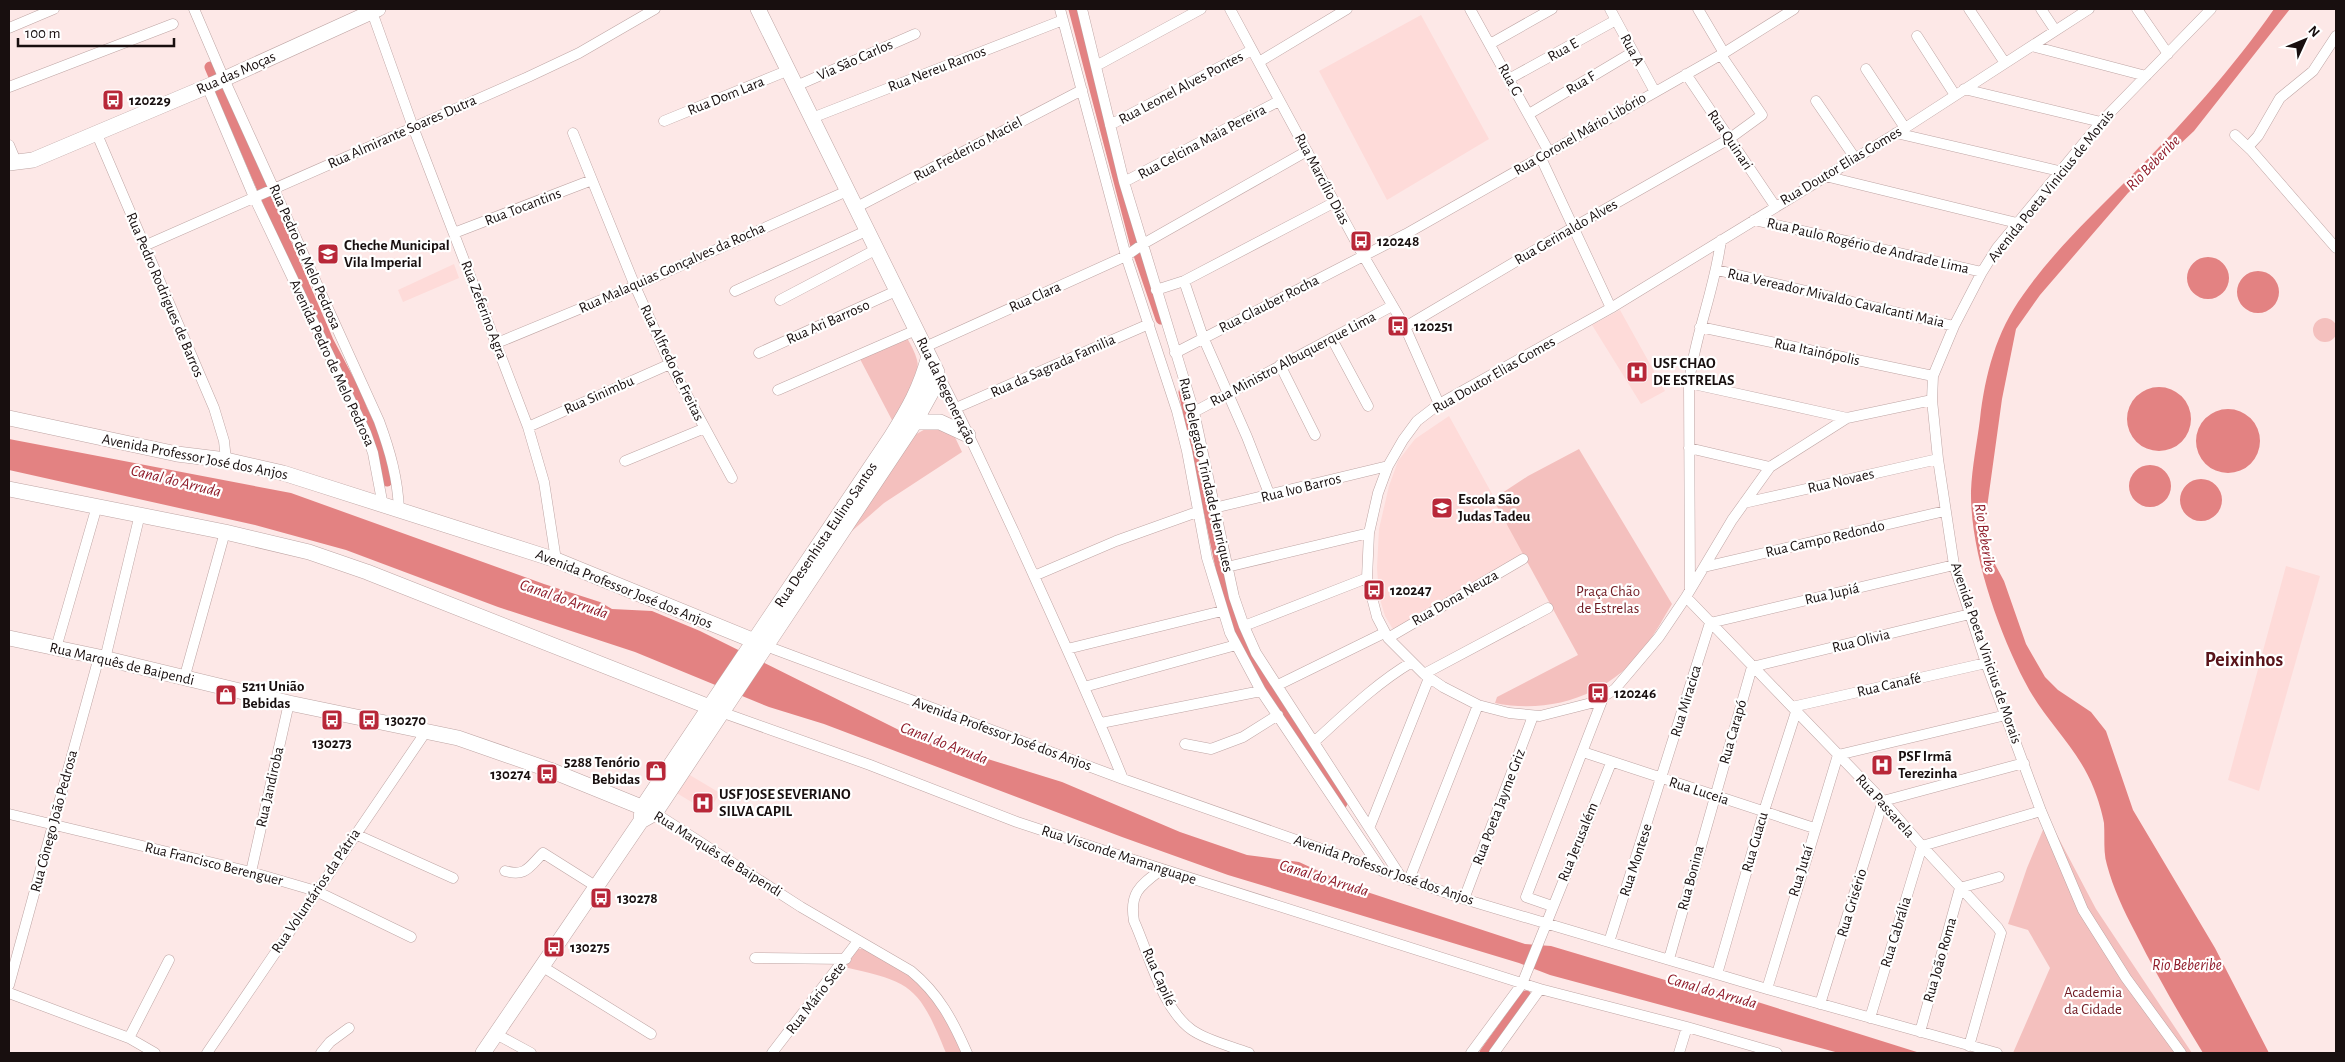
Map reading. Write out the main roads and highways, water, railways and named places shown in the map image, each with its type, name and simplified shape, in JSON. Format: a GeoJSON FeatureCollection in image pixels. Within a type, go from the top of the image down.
{"type":"FeatureCollection","features":[{"type":"Feature","properties":{"kind":"main road","name":"Rua da Regeneração"},"geometry":{"type":"LineString","coordinates":[[758,9],[937,372]]}},
{"type":"Feature","properties":{"kind":"main road","name":"Rua das Moças"},"geometry":{"type":"LineString","coordinates":[[13,163],[33,160],[374,10]]}},
{"type":"Feature","properties":{"kind":"main road","name":"Rua Desenhista Eulino Santos"},"geometry":{"type":"LineString","coordinates":[[758,647],[914,401],[923,380],[927,351]]}},
{"type":"Feature","properties":{"kind":"main road","name":"Rua Desenhista Eulino Santos"},"geometry":{"type":"LineString","coordinates":[[483,1053],[597,887],[719,703],[916,422],[933,387],[937,372]]}},
{"type":"Feature","properties":{"kind":"main road","name":"Avenida Professor José dos Anjos"},"geometry":{"type":"LineString","coordinates":[[9,418],[177,454],[226,460],[283,473],[556,560],[758,647]]}},
{"type":"Feature","properties":{"kind":"main road"},"geometry":{"type":"LineString","coordinates":[[916,422],[940,422],[968,435]]}},
{"type":"Feature","properties":{"kind":"main road"},"geometry":{"type":"LineString","coordinates":[[9,489],[140,514],[309,552],[719,703]]}},
{"type":"Feature","properties":{"kind":"main road","name":"Rua Marquês de Baipendi"},"geometry":{"type":"LineString","coordinates":[[9,638],[102,658],[289,703],[426,730],[496,750],[646,814]]}},
{"type":"Feature","properties":{"kind":"water","name":"Rio Beberibe"},"geometry":{"type":"Polygon","coordinates":[[[2274,9],[2290,9],[2194,131],[2128,193],[2040,295],[2016,329],[2002,399],[1985,522],[1990,555],[2004,581],[2026,644],[2045,677],[2058,690],[2091,712],[2106,731],[2133,810],[2215,948],[2269,1053],[2203,1053],[2151,963],[2116,891],[2106,860],[2102,814],[2088,774],[2033,696],[2005,639],[1988,590],[1975,539],[1971,491],[1973,464],[1985,386],[1993,354],[2014,309],[2035,279],[2060,249],[2147,160],[2205,97],[2242,53],[2274,9]]]}},
{"type":"Feature","properties":{"kind":"water"},"geometry":{"type":"Polygon","coordinates":[[[2212,257],[2220,260],[2226,266],[2229,278],[2226,290],[2220,296],[2204,299],[2196,296],[2190,290],[2187,274],[2190,266],[2196,260],[2212,257]]]}},
{"type":"Feature","properties":{"kind":"water"},"geometry":{"type":"Polygon","coordinates":[[[2262,271],[2270,274],[2276,280],[2279,292],[2276,304],[2270,310],[2254,313],[2246,310],[2240,304],[2237,288],[2240,280],[2246,274],[2262,271]]]}},
{"type":"Feature","properties":{"kind":"water"},"geometry":{"type":"Polygon","coordinates":[[[2159,387],[2171,389],[2182,396],[2189,407],[2191,419],[2189,431],[2182,442],[2171,449],[2159,451],[2147,449],[2136,442],[2129,431],[2127,419],[2129,407],[2136,396],[2147,389],[2159,387]]]}},
{"type":"Feature","properties":{"kind":"water"},"geometry":{"type":"Polygon","coordinates":[[[2228,409],[2246,414],[2251,418],[2255,423],[2260,441],[2255,459],[2251,464],[2246,468],[2228,473],[2210,468],[2205,464],[2201,459],[2196,441],[2201,423],[2205,418],[2210,414],[2228,409]]]}},
{"type":"Feature","properties":{"kind":"water","name":"Canal do Arruda"},"geometry":{"type":"Polygon","coordinates":[[[9,439],[291,493],[544,584],[600,602],[612,609],[652,611],[700,631],[907,734],[1062,782],[1180,832],[1247,855],[1299,862],[1358,889],[1525,944],[1551,946],[1682,985],[1729,993],[1920,1053],[1839,1053],[1550,975],[1519,963],[1228,875],[1122,837],[824,724],[769,707],[635,652],[498,607],[346,550],[255,525],[9,470],[9,439]]]}},
{"type":"Feature","properties":{"kind":"water"},"geometry":{"type":"Polygon","coordinates":[[[2154,465],[2162,468],[2168,474],[2171,486],[2168,498],[2162,504],[2146,507],[2138,504],[2132,498],[2129,482],[2132,474],[2138,468],[2154,465]]]}},
{"type":"Feature","properties":{"kind":"water"},"geometry":{"type":"Polygon","coordinates":[[[2205,479],[2213,482],[2219,488],[2222,500],[2219,512],[2213,518],[2197,521],[2189,518],[2183,512],[2180,496],[2183,488],[2189,482],[2205,479]]]}},
{"type":"Feature","properties":{"kind":"waterway"},"geometry":{"type":"LineString","coordinates":[[1074,9],[1136,246],[1161,319]]}},
{"type":"Feature","properties":{"kind":"waterway"},"geometry":{"type":"LineString","coordinates":[[210,67],[328,341],[356,394],[384,455],[387,481]]}},
{"type":"Feature","properties":{"kind":"waterway"},"geometry":{"type":"LineString","coordinates":[[1184,392],[1227,596],[1241,638],[1268,687],[1342,803]]}},
{"type":"Feature","properties":{"kind":"waterway"},"geometry":{"type":"LineString","coordinates":[[1485,1053],[1526,996]]}},
{"type":"Feature","properties":{"kind":"place","name":"120229"},"geometry":{"type":"Point","coordinates":[113,100]}},
{"type":"Feature","properties":{"kind":"place","name":"120248"},"geometry":{"type":"Point","coordinates":[1361,241]}},
{"type":"Feature","properties":{"kind":"place","name":"Cheche Municipal Vila Imperial"},"geometry":{"type":"Point","coordinates":[328,254]}},
{"type":"Feature","properties":{"kind":"place","name":"120251"},"geometry":{"type":"Point","coordinates":[1398,326]}},
{"type":"Feature","properties":{"kind":"place","name":"USF CHAO DE ESTRELAS"},"geometry":{"type":"Point","coordinates":[1637,372]}},
{"type":"Feature","properties":{"kind":"place","name":"Escola São Judas Tadeu"},"geometry":{"type":"Point","coordinates":[1442,508]}},
{"type":"Feature","properties":{"kind":"place","name":"120247"},"geometry":{"type":"Point","coordinates":[1374,590]}},
{"type":"Feature","properties":{"kind":"place","name":"120246"},"geometry":{"type":"Point","coordinates":[1598,693]}},
{"type":"Feature","properties":{"kind":"place","name":"5211 União Bebidas"},"geometry":{"type":"Point","coordinates":[226,695]}},
{"type":"Feature","properties":{"kind":"place","name":"130273"},"geometry":{"type":"Point","coordinates":[332,720]}},
{"type":"Feature","properties":{"kind":"place","name":"130270"},"geometry":{"type":"Point","coordinates":[369,720]}},
{"type":"Feature","properties":{"kind":"place","name":"PSF Irmã Terezinha"},"geometry":{"type":"Point","coordinates":[1882,765]}},
{"type":"Feature","properties":{"kind":"place","name":"5288 Tenório Bebidas"},"geometry":{"type":"Point","coordinates":[656,771]}},
{"type":"Feature","properties":{"kind":"place","name":"130274"},"geometry":{"type":"Point","coordinates":[547,774]}},
{"type":"Feature","properties":{"kind":"place","name":"USF JOSE SEVERIANO SILVA CAPIL"},"geometry":{"type":"Point","coordinates":[703,803]}},
{"type":"Feature","properties":{"kind":"place","name":"130278"},"geometry":{"type":"Point","coordinates":[601,898]}},
{"type":"Feature","properties":{"kind":"place","name":"130275"},"geometry":{"type":"Point","coordinates":[554,947]}},
{"type":"Feature","properties":{"kind":"district","name":"Peixinhos"},"geometry":{"type":"Point","coordinates":[2244,660]}},
{"type":"Feature","properties":{"kind":"park label","name":"Praça Chão de Estrelas"},"geometry":{"type":"Point","coordinates":[1608,600]}},
{"type":"Feature","properties":{"kind":"park label","name":"Academia da Cidade"},"geometry":{"type":"Point","coordinates":[2093,1000]}}]}
